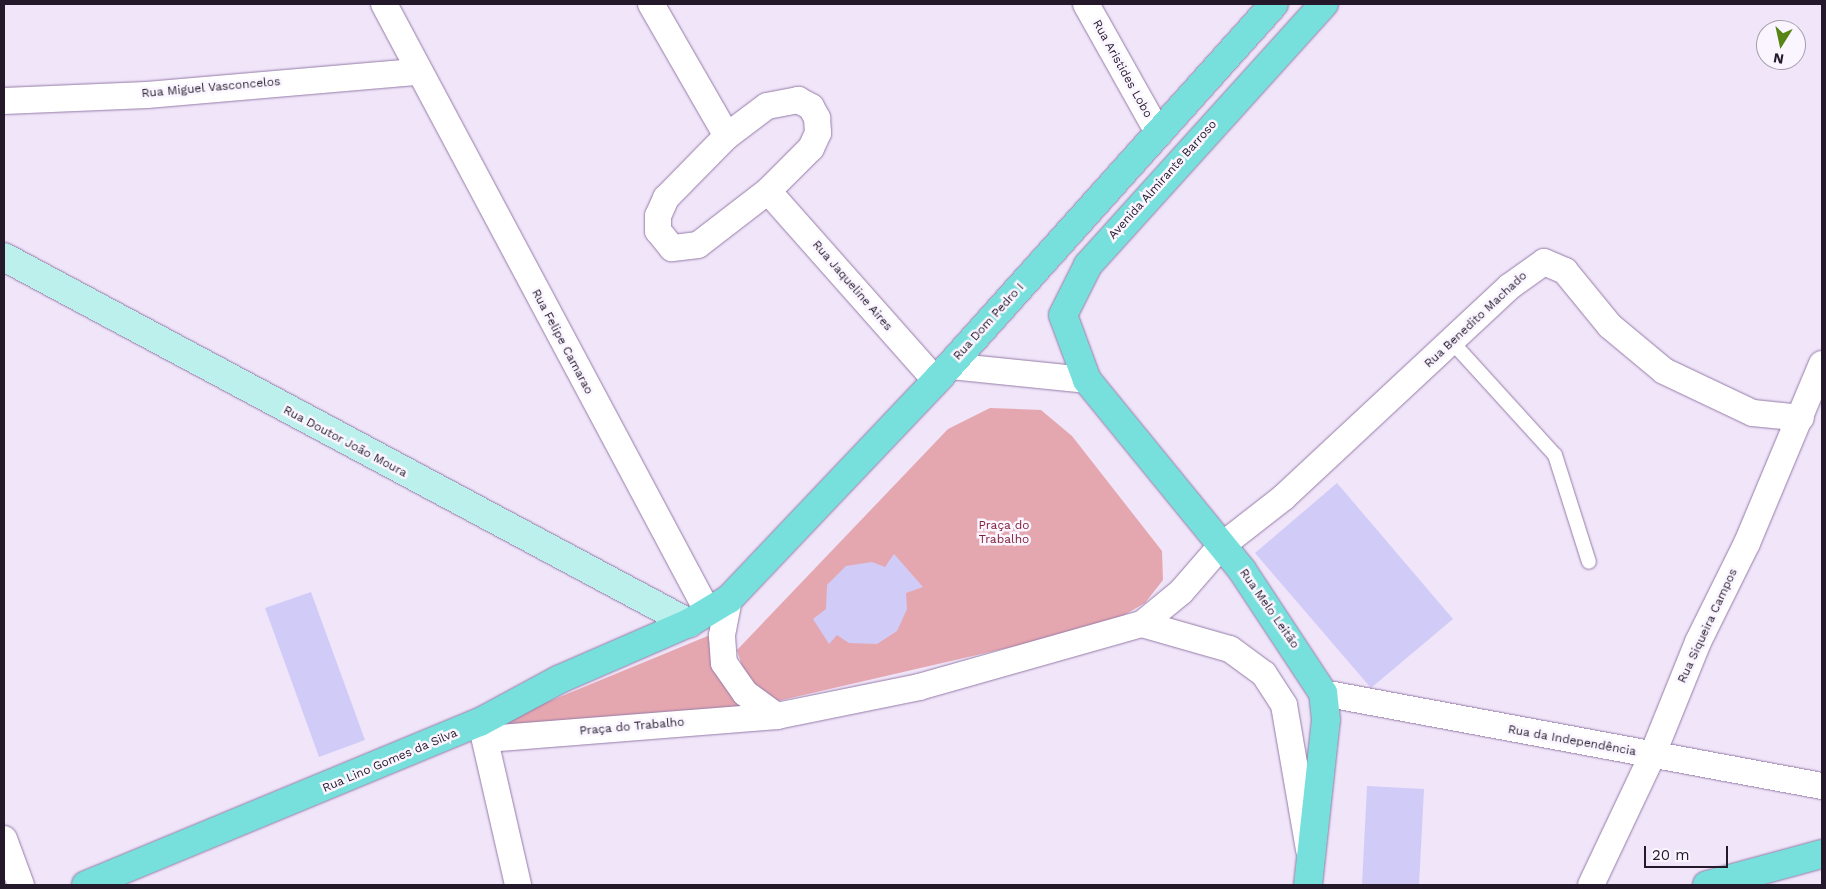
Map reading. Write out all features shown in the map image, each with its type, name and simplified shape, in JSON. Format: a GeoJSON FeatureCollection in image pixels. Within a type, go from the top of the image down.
{"type":"FeatureCollection","features":[{"type":"Feature","properties":{"kind":"main road","name":"Rua Dom Pedro I"},"geometry":{"type":"LineString","coordinates":[[709,612],[942,373],[1274,4]]}},
{"type":"Feature","properties":{"kind":"main road","name":"Avenida Almirante Barroso"},"geometry":{"type":"LineString","coordinates":[[1087,380],[1069,341],[1064,315],[1088,265],[1324,4]]}},
{"type":"Feature","properties":{"kind":"main road","name":"Rua Doutor João Moura"},"geometry":{"type":"LineString","coordinates":[[4,257],[709,612]]}},
{"type":"Feature","properties":{"kind":"main road","name":"Rua Melo Leitão"},"geometry":{"type":"LineString","coordinates":[[1087,380],[1220,547],[1263,597],[1323,693],[1326,720],[1308,885]]}},
{"type":"Feature","properties":{"kind":"main road","name":"Rua Lino Gomes da Silva"},"geometry":{"type":"LineString","coordinates":[[86,885],[484,731],[560,679],[709,612]]}},
{"type":"Feature","properties":{"kind":"main road"},"geometry":{"type":"LineString","coordinates":[[1707,885],[1822,854]]}},
{"type":"Feature","properties":{"kind":"street","name":"Rua Felipe Camarao"},"geometry":{"type":"LineString","coordinates":[[384,4],[418,72],[709,612]]}},
{"type":"Feature","properties":{"kind":"street"},"geometry":{"type":"LineString","coordinates":[[651,4],[726,136]]}},
{"type":"Feature","properties":{"kind":"street","name":"Rua Aristides Lobo"},"geometry":{"type":"LineString","coordinates":[[1086,4],[1159,134]]}},
{"type":"Feature","properties":{"kind":"street","name":"Rua Miguel Vasconcelos"},"geometry":{"type":"LineString","coordinates":[[4,100],[147,95],[418,72]]}},
{"type":"Feature","properties":{"kind":"street"},"geometry":{"type":"LineString","coordinates":[[798,100],[811,107],[818,133],[810,148],[768,191],[698,245],[672,248],[664,240],[658,216],[666,198],[726,136],[767,106],[798,100]]}},
{"type":"Feature","properties":{"kind":"street","name":"Rua Jaqueline Aires"},"geometry":{"type":"LineString","coordinates":[[768,191],[942,373]]}},
{"type":"Feature","properties":{"kind":"street","name":"Rua Benedito Machado"},"geometry":{"type":"LineString","coordinates":[[1142,624],[1181,592],[1220,547],[1284,497],[1452,344],[1535,265],[1550,263],[1566,271],[1610,326],[1664,371],[1752,413],[1801,418]]}},
{"type":"Feature","properties":{"kind":"street","name":"Rua Siqueira Campos"},"geometry":{"type":"LineString","coordinates":[[1591,885],[1652,756],[1698,642],[1747,543],[1822,364]]}},
{"type":"Feature","properties":{"kind":"street"},"geometry":{"type":"LineString","coordinates":[[942,373],[1087,380]]}},
{"type":"Feature","properties":{"kind":"street"},"geometry":{"type":"LineString","coordinates":[[709,612],[722,636],[724,663],[745,693],[776,716]]}},
{"type":"Feature","properties":{"kind":"street"},"geometry":{"type":"LineString","coordinates":[[1142,624],[1230,649],[1264,674],[1284,705],[1311,858]]}},
{"type":"Feature","properties":{"kind":"street","name":"Praça do Trabalho"},"geometry":{"type":"LineString","coordinates":[[484,731],[776,716],[938,682],[1142,624]]}},
{"type":"Feature","properties":{"kind":"street","name":"Rua da Independência"},"geometry":{"type":"LineString","coordinates":[[1323,693],[1652,756],[1822,786]]}},
{"type":"Feature","properties":{"kind":"street"},"geometry":{"type":"LineString","coordinates":[[484,731],[518,885]]}},
{"type":"Feature","properties":{"kind":"street"},"geometry":{"type":"LineString","coordinates":[[4,839],[21,885]]}},
{"type":"Feature","properties":{"kind":"lane"},"geometry":{"type":"LineString","coordinates":[[1452,344],[1555,455],[1590,562]]}},
{"type":"Feature","properties":{"kind":"green space","name":"Praça do Trabalho"},"geometry":{"type":"Polygon","coordinates":[[[990,408],[1041,410],[1072,436],[1162,551],[1163,580],[1145,603],[1107,625],[769,703],[746,679],[737,650],[948,429],[990,408]]]}},
{"type":"Feature","properties":{"kind":"green space"},"geometry":{"type":"Polygon","coordinates":[[[710,635],[750,707],[516,730],[506,719],[710,635]]]}},
{"type":"Feature","properties":{"kind":"building"},"geometry":{"type":"Polygon","coordinates":[[[1337,483],[1453,619],[1371,688],[1255,553],[1337,483]]]}},
{"type":"Feature","properties":{"kind":"building"},"geometry":{"type":"Polygon","coordinates":[[[894,554],[923,587],[906,593],[907,609],[897,631],[877,644],[849,643],[837,635],[829,644],[813,619],[826,609],[827,585],[846,566],[872,562],[885,567],[894,554]]]}},
{"type":"Feature","properties":{"kind":"building"},"geometry":{"type":"Polygon","coordinates":[[[311,592],[365,740],[319,757],[265,608],[311,592]]]}},
{"type":"Feature","properties":{"kind":"building"},"geometry":{"type":"Polygon","coordinates":[[[1367,786],[1424,789],[1419,885],[1362,885],[1367,786]]]}}]}
